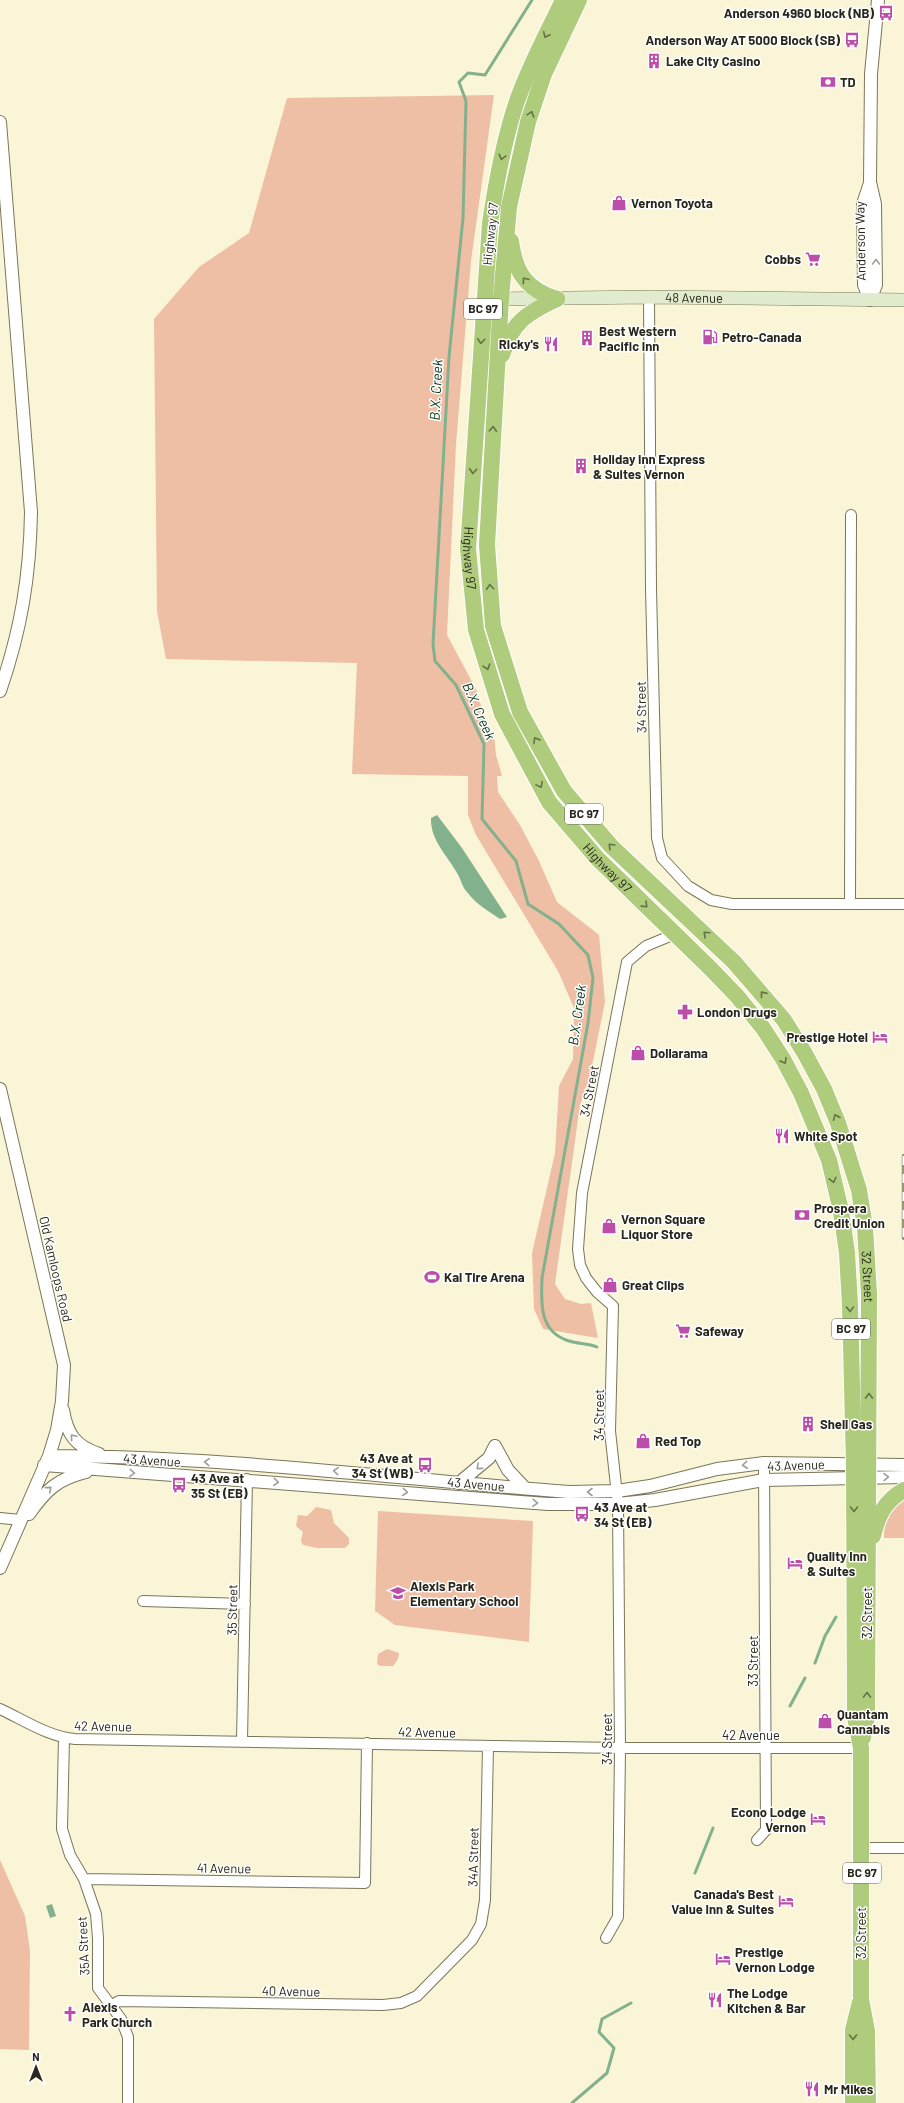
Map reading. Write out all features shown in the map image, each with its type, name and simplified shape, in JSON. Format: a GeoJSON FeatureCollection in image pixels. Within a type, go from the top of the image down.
{"type":"FeatureCollection","features":[{"type":"Feature","properties":{"kind":"highway","name":"Highway 97"},"geometry":{"type":"LineString","coordinates":[[563,0],[535,57],[517,103],[497,175],[490,224],[468,549],[476,630],[502,714],[549,802],[598,858],[737,996],[762,1028]]}},
{"type":"Feature","properties":{"kind":"highway","name":"Highway 97"},"geometry":{"type":"LineString","coordinates":[[579,0],[544,74],[535,101],[516,173],[508,221],[501,299],[487,545],[493,626],[520,712],[564,791],[611,846],[734,962]]}},
{"type":"Feature","properties":{"kind":"highway"},"geometry":{"type":"LineString","coordinates":[[508,221],[512,247],[520,274],[528,285],[544,295],[557,299]]}},
{"type":"Feature","properties":{"kind":"highway"},"geometry":{"type":"LineString","coordinates":[[497,370],[504,348],[516,323],[538,308],[557,299]]}},
{"type":"Feature","properties":{"kind":"highway","name":"32 Street"},"geometry":{"type":"LineString","coordinates":[[734,962],[784,1020],[804,1052],[827,1096],[849,1154],[859,1190],[865,1227],[868,1261],[855,1717],[861,1748],[861,1999],[868,2031],[868,2103]]}},
{"type":"Feature","properties":{"kind":"highway","name":"32 Street"},"geometry":{"type":"LineString","coordinates":[[762,1028],[783,1058],[801,1093],[828,1160],[841,1211],[847,1253],[868,1558],[867,1717],[861,1748]]}},
{"type":"Feature","properties":{"kind":"highway"},"geometry":{"type":"LineString","coordinates":[[868,1558],[877,1519],[882,1509],[889,1500],[904,1490]]}},
{"type":"Feature","properties":{"kind":"highway","name":"32 Street"},"geometry":{"type":"LineString","coordinates":[[853,2103],[853,2030],[861,1999]]}},
{"type":"Feature","properties":{"kind":"main road","name":"48 Avenue"},"geometry":{"type":"LineString","coordinates":[[484,299],[649,297],[904,300]]}},
{"type":"Feature","properties":{"kind":"street","name":"Anderson Way"},"geometry":{"type":"LineString","coordinates":[[870,300],[876,285],[875,204],[870,182],[871,74],[878,0]]}},
{"type":"Feature","properties":{"kind":"street"},"geometry":{"type":"LineString","coordinates":[[0,122],[31,512],[30,557],[24,602],[14,645],[1,687]]}},
{"type":"Feature","properties":{"kind":"street","name":"34 Street"},"geometry":{"type":"LineString","coordinates":[[649,297],[652,620],[657,838],[662,858],[688,886],[711,900],[732,904],[904,904]]}},
{"type":"Feature","properties":{"kind":"street"},"geometry":{"type":"LineString","coordinates":[[850,904],[851,515]]}},
{"type":"Feature","properties":{"kind":"street","name":"34 Street"},"geometry":{"type":"LineString","coordinates":[[606,1938],[618,1917],[620,1748],[618,1504],[610,1431],[613,1306],[597,1292],[586,1278],[580,1265],[578,1249],[582,1193],[627,962],[646,946],[675,934]]}},
{"type":"Feature","properties":{"kind":"street","name":"Old Kamloops Road"},"geometry":{"type":"LineString","coordinates":[[0,1089],[64,1365],[62,1401],[47,1460],[19,1526]]}},
{"type":"Feature","properties":{"kind":"street"},"geometry":{"type":"LineString","coordinates":[[828,1160],[849,1154]]}},
{"type":"Feature","properties":{"kind":"street"},"geometry":{"type":"LineString","coordinates":[[62,1401],[69,1432],[88,1450],[106,1456]]}},
{"type":"Feature","properties":{"kind":"street"},"geometry":{"type":"LineString","coordinates":[[459,1483],[489,1458],[495,1446],[508,1470],[524,1488]]}},
{"type":"Feature","properties":{"kind":"street","name":"43 Avenue"},"geometry":{"type":"LineString","coordinates":[[47,1460],[106,1456],[260,1465],[569,1492],[617,1492],[650,1486],[716,1469],[764,1463],[861,1471],[904,1477]]}},
{"type":"Feature","properties":{"kind":"street","name":"43 Avenue"},"geometry":{"type":"LineString","coordinates":[[47,1460],[93,1470],[247,1479],[548,1504],[618,1504],[655,1500],[764,1480],[861,1471],[904,1465]]}},
{"type":"Feature","properties":{"kind":"street","name":"33 Street"},"geometry":{"type":"LineString","coordinates":[[757,1840],[766,1830],[764,1463]]}},
{"type":"Feature","properties":{"kind":"street"},"geometry":{"type":"LineString","coordinates":[[0,1568],[19,1526],[44,1493],[58,1481],[93,1470]]}},
{"type":"Feature","properties":{"kind":"street","name":"35 Street"},"geometry":{"type":"LineString","coordinates":[[242,1741],[247,1479]]}},
{"type":"Feature","properties":{"kind":"street"},"geometry":{"type":"LineString","coordinates":[[0,1518],[19,1526]]}},
{"type":"Feature","properties":{"kind":"street"},"geometry":{"type":"LineString","coordinates":[[143,1601],[245,1604]]}},
{"type":"Feature","properties":{"kind":"street","name":"42 Avenue"},"geometry":{"type":"LineString","coordinates":[[0,1709],[64,1738],[620,1748],[861,1748]]}},
{"type":"Feature","properties":{"kind":"street","name":"35A Street"},"geometry":{"type":"LineString","coordinates":[[64,1738],[62,1829],[70,1855],[84,1879],[92,1900],[97,1926],[98,1988],[121,2019],[128,2037],[128,2103]]}},
{"type":"Feature","properties":{"kind":"street","name":"41 Avenue"},"geometry":{"type":"LineString","coordinates":[[84,1879],[365,1883],[368,1743]]}},
{"type":"Feature","properties":{"kind":"street","name":"34A Street"},"geometry":{"type":"LineString","coordinates":[[454,1958],[472,1940],[481,1924],[485,1900],[488,1746]]}},
{"type":"Feature","properties":{"kind":"street"},"geometry":{"type":"LineString","coordinates":[[862,1848],[904,1848]]}},
{"type":"Feature","properties":{"kind":"street","name":"40 Avenue"},"geometry":{"type":"LineString","coordinates":[[112,2006],[119,2001],[383,2005],[401,2003],[417,1996],[454,1958]]}},
{"type":"Feature","properties":{"kind":"shaded area"},"geometry":{"type":"Polygon","coordinates":[[[494,95],[471,261],[456,444],[447,635],[476,689],[489,733],[494,734],[496,755],[502,776],[497,776],[498,792],[520,825],[539,861],[557,902],[599,935],[605,1002],[590,1076],[580,1105],[555,1284],[565,1299],[581,1304],[591,1303],[598,1338],[543,1329],[534,1309],[532,1253],[555,1153],[559,1086],[573,1059],[574,1008],[558,971],[476,835],[468,815],[468,776],[352,774],[357,663],[166,659],[157,611],[154,319],[199,267],[249,233],[287,98],[494,95]]]}},
{"type":"Feature","properties":{"kind":"shaded area"},"geometry":{"type":"Polygon","coordinates":[[[437,815],[462,848],[507,917],[500,919],[478,904],[465,890],[453,866],[440,847],[433,833],[431,818],[437,815]]]}},
{"type":"Feature","properties":{"kind":"shaded area"},"geometry":{"type":"Polygon","coordinates":[[[904,1499],[904,1538],[884,1538],[886,1520],[888,1516],[891,1511],[904,1499]]]}},
{"type":"Feature","properties":{"kind":"shaded area"},"geometry":{"type":"Polygon","coordinates":[[[316,1507],[331,1510],[334,1523],[349,1538],[349,1544],[345,1548],[317,1548],[303,1545],[301,1541],[303,1532],[296,1526],[298,1515],[307,1516],[316,1507]]]}},
{"type":"Feature","properties":{"kind":"shaded area"},"geometry":{"type":"Polygon","coordinates":[[[378,1511],[533,1521],[529,1642],[395,1625],[375,1611],[378,1511]]]}},
{"type":"Feature","properties":{"kind":"shaded area"},"geometry":{"type":"Polygon","coordinates":[[[387,1649],[399,1653],[398,1659],[393,1666],[380,1666],[377,1664],[378,1654],[387,1649]]]}},
{"type":"Feature","properties":{"kind":"shaded area"},"geometry":{"type":"Polygon","coordinates":[[[0,1860],[25,1916],[30,1951],[29,2050],[0,2049],[0,1860]]]}},
{"type":"Feature","properties":{"kind":"shaded area"},"geometry":{"type":"Polygon","coordinates":[[[52,1904],[56,1916],[50,1918],[46,1906],[52,1904]]]}},
{"type":"Feature","properties":{"kind":"waterway","name":"B.X. Creek"},"geometry":{"type":"LineString","coordinates":[[532,0],[485,75],[468,73],[459,82],[466,101],[463,218],[449,357],[433,644],[435,661],[456,685],[484,744],[482,819],[516,861],[528,904],[559,924],[588,955],[593,978],[588,1023],[542,1278],[542,1307],[547,1324],[559,1337],[576,1343],[597,1347]]}},
{"type":"Feature","properties":{"kind":"waterway","name":"B.X. Creek"},"geometry":{"type":"LineString","coordinates":[[815,1663],[825,1636],[836,1617]]}},
{"type":"Feature","properties":{"kind":"waterway","name":"B.X. Creek"},"geometry":{"type":"LineString","coordinates":[[790,1706],[805,1678]]}},
{"type":"Feature","properties":{"kind":"waterway","name":"B.X. Creek"},"geometry":{"type":"LineString","coordinates":[[695,1873],[713,1828]]}},
{"type":"Feature","properties":{"kind":"waterway","name":"B.X. Creek"},"geometry":{"type":"LineString","coordinates":[[572,2103],[607,2073],[614,2048],[599,2032],[602,2019],[631,2003]]}},
{"type":"Feature","properties":{"kind":"railway"},"geometry":{"type":"LineString","coordinates":[[904,1156],[904,1238]]}},
{"type":"Feature","properties":{"kind":"place","name":"Anderson 4960 block (NB)"},"geometry":{"type":"Point","coordinates":[886,13]}},
{"type":"Feature","properties":{"kind":"place","name":"Anderson Way AT 5000 Block (SB)"},"geometry":{"type":"Point","coordinates":[852,40]}},
{"type":"Feature","properties":{"kind":"place","name":"Lake City Casino"},"geometry":{"type":"Point","coordinates":[654,61]}},
{"type":"Feature","properties":{"kind":"place","name":"TD"},"geometry":{"type":"Point","coordinates":[828,82]}},
{"type":"Feature","properties":{"kind":"place","name":"Vernon Toyota"},"geometry":{"type":"Point","coordinates":[619,203]}},
{"type":"Feature","properties":{"kind":"place","name":"Cobbs"},"geometry":{"type":"Point","coordinates":[813,259]}},
{"type":"Feature","properties":{"kind":"place","name":"Petro-Canada"},"geometry":{"type":"Point","coordinates":[710,337]}},
{"type":"Feature","properties":{"kind":"place","name":"Best Western Pacific Inn"},"geometry":{"type":"Point","coordinates":[587,338]}},
{"type":"Feature","properties":{"kind":"place","name":"Ricky's"},"geometry":{"type":"Point","coordinates":[551,344]}},
{"type":"Feature","properties":{"kind":"place","name":"Holiday Inn Express & Suites Vernon"},"geometry":{"type":"Point","coordinates":[581,466]}},
{"type":"Feature","properties":{"kind":"place","name":"London Drugs"},"geometry":{"type":"Point","coordinates":[685,1012]}},
{"type":"Feature","properties":{"kind":"place","name":"Prestige Hotel"},"geometry":{"type":"Point","coordinates":[880,1037]}},
{"type":"Feature","properties":{"kind":"place","name":"Dollarama"},"geometry":{"type":"Point","coordinates":[638,1053]}},
{"type":"Feature","properties":{"kind":"place","name":"White Spot"},"geometry":{"type":"Point","coordinates":[782,1136]}},
{"type":"Feature","properties":{"kind":"place","name":"Prospera Credit Union"},"geometry":{"type":"Point","coordinates":[802,1215]}},
{"type":"Feature","properties":{"kind":"place","name":"Vernon Square Liquor Store"},"geometry":{"type":"Point","coordinates":[609,1226]}},
{"type":"Feature","properties":{"kind":"place","name":"Kal Tire Arena"},"geometry":{"type":"Point","coordinates":[432,1277]}},
{"type":"Feature","properties":{"kind":"place","name":"Great Clips"},"geometry":{"type":"Point","coordinates":[610,1285]}},
{"type":"Feature","properties":{"kind":"place","name":"Safeway"},"geometry":{"type":"Point","coordinates":[683,1331]}},
{"type":"Feature","properties":{"kind":"place","name":"Shell Gas"},"geometry":{"type":"Point","coordinates":[808,1424]}},
{"type":"Feature","properties":{"kind":"place","name":"Red Top"},"geometry":{"type":"Point","coordinates":[643,1441]}},
{"type":"Feature","properties":{"kind":"place","name":"43 Ave at 34 St (WB)"},"geometry":{"type":"Point","coordinates":[425,1465]}},
{"type":"Feature","properties":{"kind":"place","name":"43 Ave at 35 St (EB)"},"geometry":{"type":"Point","coordinates":[179,1485]}},
{"type":"Feature","properties":{"kind":"place","name":"43 Ave at 34 St (EB)"},"geometry":{"type":"Point","coordinates":[582,1514]}},
{"type":"Feature","properties":{"kind":"place","name":"Quality Inn & Suites"},"geometry":{"type":"Point","coordinates":[795,1563]}},
{"type":"Feature","properties":{"kind":"place","name":"Alexis Park Elementary School"},"geometry":{"type":"Point","coordinates":[398,1593]}},
{"type":"Feature","properties":{"kind":"place","name":"Quantam Cannabis"},"geometry":{"type":"Point","coordinates":[825,1721]}},
{"type":"Feature","properties":{"kind":"place","name":"Econo Lodge Vernon"},"geometry":{"type":"Point","coordinates":[818,1819]}},
{"type":"Feature","properties":{"kind":"place","name":"Canada's Best Value Inn & Suites"},"geometry":{"type":"Point","coordinates":[786,1901]}},
{"type":"Feature","properties":{"kind":"place","name":"Prestige Vernon Lodge"},"geometry":{"type":"Point","coordinates":[723,1959]}},
{"type":"Feature","properties":{"kind":"place","name":"The Lodge Kitchen & Bar"},"geometry":{"type":"Point","coordinates":[715,2000]}},
{"type":"Feature","properties":{"kind":"place","name":"Alexis Park Church"},"geometry":{"type":"Point","coordinates":[70,2014]}},
{"type":"Feature","properties":{"kind":"place","name":"Mr Mikes"},"geometry":{"type":"Point","coordinates":[812,2089]}}]}
